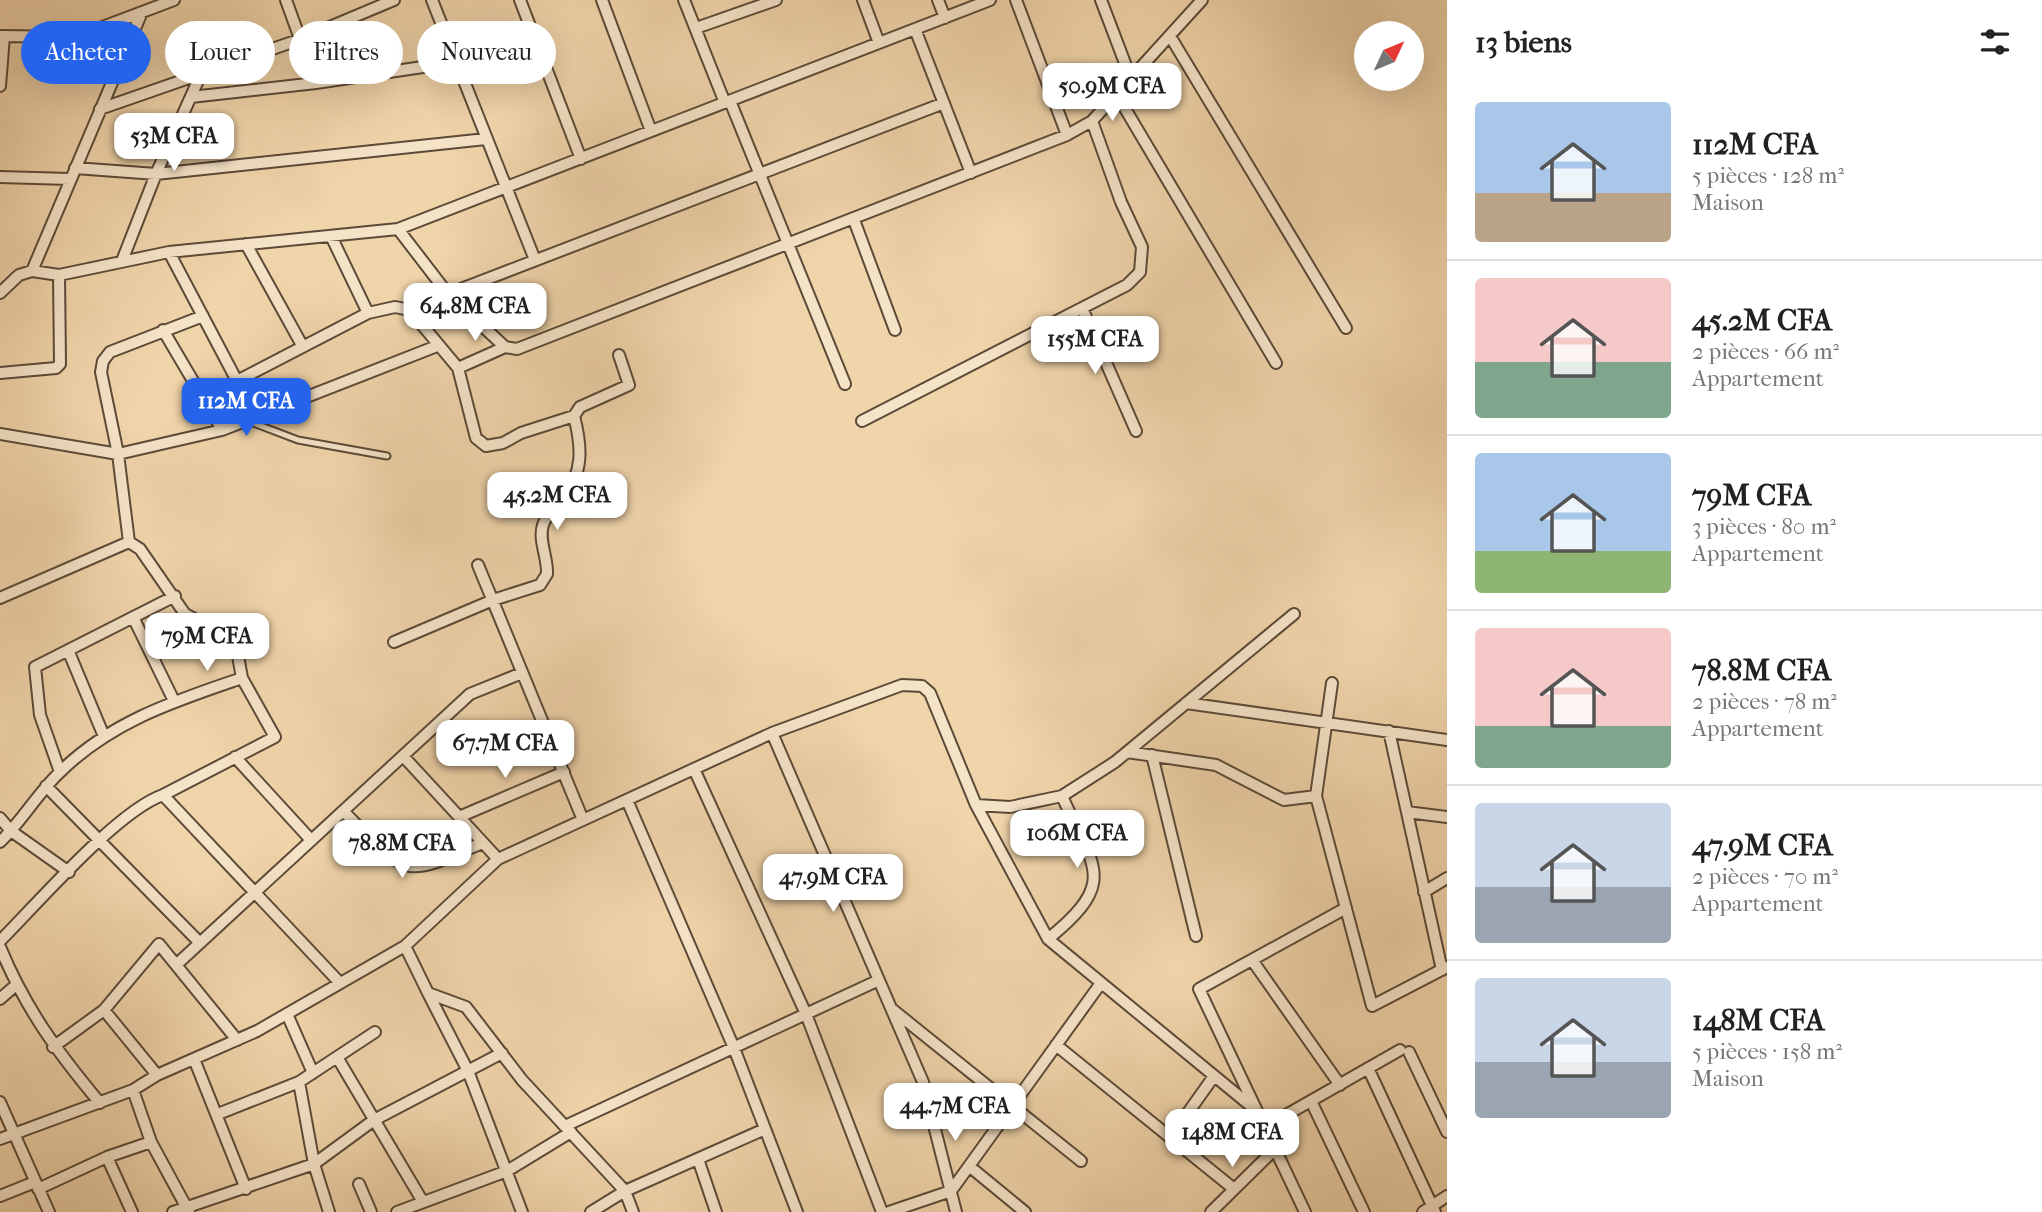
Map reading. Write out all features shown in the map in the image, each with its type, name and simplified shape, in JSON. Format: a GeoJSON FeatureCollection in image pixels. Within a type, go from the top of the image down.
{"type":"FeatureCollection","features":[{"type":"Feature","properties":{"kind":"street"},"geometry":{"type":"LineString","coordinates":[[0,86],[2,36],[76,37],[174,0]]}},
{"type":"Feature","properties":{"kind":"street"},"geometry":{"type":"LineString","coordinates":[[286,0],[294,21]]}},
{"type":"Feature","properties":{"kind":"street"},"geometry":{"type":"LineString","coordinates":[[344,21],[394,0]]}},
{"type":"Feature","properties":{"kind":"street"},"geometry":{"type":"LineString","coordinates":[[432,0],[440,21]]}},
{"type":"Feature","properties":{"kind":"street"},"geometry":{"type":"LineString","coordinates":[[520,0],[581,159]]}},
{"type":"Feature","properties":{"kind":"street"},"geometry":{"type":"LineString","coordinates":[[603,0],[651,131]]}},
{"type":"Feature","properties":{"kind":"street"},"geometry":{"type":"LineString","coordinates":[[684,0],[759,172],[845,384]]}},
{"type":"Feature","properties":{"kind":"street"},"geometry":{"type":"LineString","coordinates":[[863,0],[879,43]]}},
{"type":"Feature","properties":{"kind":"street"},"geometry":{"type":"LineString","coordinates":[[938,0],[945,18]]}},
{"type":"Feature","properties":{"kind":"street"},"geometry":{"type":"LineString","coordinates":[[0,293],[19,275],[32,271],[59,275],[169,252],[398,229],[990,0]]}},
{"type":"Feature","properties":{"kind":"street"},"geometry":{"type":"LineString","coordinates":[[1016,0],[1067,135]]}},
{"type":"Feature","properties":{"kind":"street"},"geometry":{"type":"LineString","coordinates":[[1101,0],[1131,79]]}},
{"type":"Feature","properties":{"kind":"street"},"geometry":{"type":"LineString","coordinates":[[398,229],[448,294],[505,347],[517,349],[1067,135],[1092,121],[1202,0]]}},
{"type":"Feature","properties":{"kind":"street"},"geometry":{"type":"LineString","coordinates":[[696,28],[771,1]]}},
{"type":"Feature","properties":{"kind":"street"},"geometry":{"type":"LineString","coordinates":[[32,271],[142,12]]}},
{"type":"Feature","properties":{"kind":"street"},"geometry":{"type":"LineString","coordinates":[[915,29],[971,173]]}},
{"type":"Feature","properties":{"kind":"street"},"geometry":{"type":"LineString","coordinates":[[1170,36],[1346,328]]}},
{"type":"Feature","properties":{"kind":"street"},"geometry":{"type":"LineString","coordinates":[[100,109],[172,84]]}},
{"type":"Feature","properties":{"kind":"street"},"geometry":{"type":"LineString","coordinates":[[122,261],[156,174],[197,84]]}},
{"type":"Feature","properties":{"kind":"street"},"geometry":{"type":"LineString","coordinates":[[191,97],[307,84]]}},
{"type":"Feature","properties":{"kind":"street"},"geometry":{"type":"LineString","coordinates":[[465,84],[535,260]]}},
{"type":"Feature","properties":{"kind":"street"},"geometry":{"type":"LineString","coordinates":[[1117,95],[1276,363]]}},
{"type":"Feature","properties":{"kind":"street"},"geometry":{"type":"LineString","coordinates":[[448,294],[944,103]]}},
{"type":"Feature","properties":{"kind":"street"},"geometry":{"type":"LineString","coordinates":[[862,421],[1127,285],[1140,272],[1143,263],[1142,247],[1121,202],[1092,121]]}},
{"type":"Feature","properties":{"kind":"street"},"geometry":{"type":"LineString","coordinates":[[75,168],[156,174],[486,139]]}},
{"type":"Feature","properties":{"kind":"street"},"geometry":{"type":"LineString","coordinates":[[0,177],[70,179]]}},
{"type":"Feature","properties":{"kind":"street"},"geometry":{"type":"LineString","coordinates":[[854,220],[895,330]]}},
{"type":"Feature","properties":{"kind":"street"},"geometry":{"type":"LineString","coordinates":[[331,236],[368,313]]}},
{"type":"Feature","properties":{"kind":"street"},"geometry":{"type":"LineString","coordinates":[[246,244],[303,347]]}},
{"type":"Feature","properties":{"kind":"street"},"geometry":{"type":"LineString","coordinates":[[169,252],[237,381],[260,416]]}},
{"type":"Feature","properties":{"kind":"street"},"geometry":{"type":"LineString","coordinates":[[0,373],[56,368],[60,364],[59,275]]}},
{"type":"Feature","properties":{"kind":"street"},"geometry":{"type":"LineString","coordinates":[[237,381],[368,313],[395,307],[405,309],[413,314],[458,368],[476,438],[486,446],[503,443],[521,433],[574,416],[580,407],[629,385],[619,355]]}},
{"type":"Feature","properties":{"kind":"street"},"geometry":{"type":"LineString","coordinates":[[1082,308],[1136,431]]}},
{"type":"Feature","properties":{"kind":"street"},"geometry":{"type":"LineString","coordinates":[[129,542],[118,454],[101,372],[103,361],[110,352],[203,316]]}},
{"type":"Feature","properties":{"kind":"street"},"geometry":{"type":"LineString","coordinates":[[163,330],[222,430]]}},
{"type":"Feature","properties":{"kind":"street"},"geometry":{"type":"LineString","coordinates":[[0,434],[118,454],[222,430],[437,346]]}},
{"type":"Feature","properties":{"kind":"street"},"geometry":{"type":"LineString","coordinates":[[458,368],[505,347]]}},
{"type":"Feature","properties":{"kind":"street"},"geometry":{"type":"LineString","coordinates":[[394,642],[493,600],[540,585],[547,574],[541,533],[544,521],[571,489],[579,472],[582,446],[574,416]]}},
{"type":"Feature","properties":{"kind":"street"},"geometry":{"type":"LineString","coordinates":[[0,941],[99,841],[149,800],[275,737],[242,678],[237,656],[216,631],[185,614],[140,549],[129,542]]}},
{"type":"Feature","properties":{"kind":"street"},"geometry":{"type":"LineString","coordinates":[[0,598],[129,542]]}},
{"type":"Feature","properties":{"kind":"street"},"geometry":{"type":"LineString","coordinates":[[478,565],[583,820]]}},
{"type":"Feature","properties":{"kind":"street"},"geometry":{"type":"LineString","coordinates":[[60,772],[40,715],[35,667],[175,596]]}},
{"type":"Feature","properties":{"kind":"street"},"geometry":{"type":"LineString","coordinates":[[976,804],[1010,807],[1062,796],[1127,752],[1294,614]]}},
{"type":"Feature","properties":{"kind":"street"},"geometry":{"type":"LineString","coordinates":[[133,617],[174,701]]}},
{"type":"Feature","properties":{"kind":"street"},"geometry":{"type":"LineString","coordinates":[[68,650],[103,734]]}},
{"type":"Feature","properties":{"kind":"street"},"geometry":{"type":"LineString","coordinates":[[176,965],[470,694],[522,673]]}},
{"type":"Feature","properties":{"kind":"street"},"geometry":{"type":"LineString","coordinates":[[0,842],[46,786],[103,734],[174,701],[242,678]]}},
{"type":"Feature","properties":{"kind":"street"},"geometry":{"type":"LineString","coordinates":[[1332,683],[1316,796],[1372,1006],[1444,969],[1389,732]]}},
{"type":"Feature","properties":{"kind":"street"},"geometry":{"type":"LineString","coordinates":[[0,1139],[133,1090],[157,1075],[237,1040],[286,1014],[405,946],[498,859],[772,733],[902,685],[922,686],[930,693],[976,804],[1048,939],[1257,1111]]}},
{"type":"Feature","properties":{"kind":"street"},"geometry":{"type":"LineString","coordinates":[[1186,703],[1447,740]]}},
{"type":"Feature","properties":{"kind":"street"},"geometry":{"type":"LineString","coordinates":[[772,733],[923,1082],[956,1212]]}},
{"type":"Feature","properties":{"kind":"street"},"geometry":{"type":"LineString","coordinates":[[1127,752],[1216,765],[1283,800],[1316,796]]}},
{"type":"Feature","properties":{"kind":"street"},"geometry":{"type":"LineString","coordinates":[[1152,755],[1196,936]]}},
{"type":"Feature","properties":{"kind":"street"},"geometry":{"type":"LineString","coordinates":[[403,756],[498,859]]}},
{"type":"Feature","properties":{"kind":"street"},"geometry":{"type":"LineString","coordinates":[[235,757],[311,840]]}},
{"type":"Feature","properties":{"kind":"street"},"geometry":{"type":"LineString","coordinates":[[694,769],[806,1014],[882,1212]]}},
{"type":"Feature","properties":{"kind":"street"},"geometry":{"type":"LineString","coordinates":[[459,817],[564,772]]}},
{"type":"Feature","properties":{"kind":"street"},"geometry":{"type":"LineString","coordinates":[[46,786],[200,943]]}},
{"type":"Feature","properties":{"kind":"street"},"geometry":{"type":"LineString","coordinates":[[163,795],[340,983]]}},
{"type":"Feature","properties":{"kind":"street"},"geometry":{"type":"LineString","coordinates":[[1048,939],[1080,913],[1094,888],[1096,872],[1062,796]]}},
{"type":"Feature","properties":{"kind":"street"},"geometry":{"type":"LineString","coordinates":[[627,800],[734,1048],[797,1212]]}},
{"type":"Feature","properties":{"kind":"street"},"geometry":{"type":"LineString","coordinates":[[343,811],[394,860],[409,866],[424,865],[483,843]]}},
{"type":"Feature","properties":{"kind":"street"},"geometry":{"type":"LineString","coordinates":[[1407,811],[1447,817]]}},
{"type":"Feature","properties":{"kind":"street"},"geometry":{"type":"LineString","coordinates":[[0,818],[11,831],[69,872]]}},
{"type":"Feature","properties":{"kind":"street"},"geometry":{"type":"LineString","coordinates":[[1424,892],[1447,878]]}},
{"type":"Feature","properties":{"kind":"street"},"geometry":{"type":"LineString","coordinates":[[1305,1212],[1199,989],[1346,908]]}},
{"type":"Feature","properties":{"kind":"street"},"geometry":{"type":"LineString","coordinates":[[53,1047],[104,1010],[159,944],[237,1040]]}},
{"type":"Feature","properties":{"kind":"street"},"geometry":{"type":"LineString","coordinates":[[405,946],[468,1071],[522,1212]]}},
{"type":"Feature","properties":{"kind":"street"},"geometry":{"type":"LineString","coordinates":[[0,947],[16,985],[53,1047],[100,1103]]}},
{"type":"Feature","properties":{"kind":"street"},"geometry":{"type":"LineString","coordinates":[[1252,960],[1340,1085]]}},
{"type":"Feature","properties":{"kind":"street"},"geometry":{"type":"LineString","coordinates":[[397,1212],[507,1171],[568,1129],[879,980]]}},
{"type":"Feature","properties":{"kind":"street"},"geometry":{"type":"LineString","coordinates":[[890,1212],[951,1191],[1101,983]]}},
{"type":"Feature","properties":{"kind":"street"},"geometry":{"type":"LineString","coordinates":[[0,999],[16,985]]}},
{"type":"Feature","properties":{"kind":"street"},"geometry":{"type":"LineString","coordinates":[[428,993],[466,1007],[502,1053],[625,1191],[633,1212]]}},
{"type":"Feature","properties":{"kind":"street"},"geometry":{"type":"LineString","coordinates":[[891,1008],[1082,1161]]}},
{"type":"Feature","properties":{"kind":"street"},"geometry":{"type":"LineString","coordinates":[[104,1010],[157,1075]]}},
{"type":"Feature","properties":{"kind":"street"},"geometry":{"type":"LineString","coordinates":[[286,1014],[313,1073]]}},
{"type":"Feature","properties":{"kind":"street"},"geometry":{"type":"LineString","coordinates":[[218,1114],[299,1082],[375,1032]]}},
{"type":"Feature","properties":{"kind":"street"},"geometry":{"type":"LineString","coordinates":[[1056,1045],[1234,1189]]}},
{"type":"Feature","properties":{"kind":"street"},"geometry":{"type":"LineString","coordinates":[[1265,1127],[1368,1068],[1405,1051],[1447,1132]]}},
{"type":"Feature","properties":{"kind":"street"},"geometry":{"type":"LineString","coordinates":[[173,1212],[187,1210],[314,1164],[374,1120],[502,1053]]}},
{"type":"Feature","properties":{"kind":"street"},"geometry":{"type":"LineString","coordinates":[[337,1057],[423,1202]]}},
{"type":"Feature","properties":{"kind":"street"},"geometry":{"type":"LineString","coordinates":[[194,1059],[246,1189]]}},
{"type":"Feature","properties":{"kind":"street"},"geometry":{"type":"LineString","coordinates":[[1368,1068],[1430,1210],[1447,1196]]}},
{"type":"Feature","properties":{"kind":"street"},"geometry":{"type":"LineString","coordinates":[[1170,1138],[1214,1076]]}},
{"type":"Feature","properties":{"kind":"street"},"geometry":{"type":"LineString","coordinates":[[299,1082],[314,1164],[329,1212]]}},
{"type":"Feature","properties":{"kind":"street"},"geometry":{"type":"LineString","coordinates":[[133,1090],[151,1142],[187,1210]]}},
{"type":"Feature","properties":{"kind":"street"},"geometry":{"type":"LineString","coordinates":[[1311,1101],[1364,1212]]}},
{"type":"Feature","properties":{"kind":"street"},"geometry":{"type":"LineString","coordinates":[[0,1102],[49,1212]]}},
{"type":"Feature","properties":{"kind":"street"},"geometry":{"type":"LineString","coordinates":[[591,1212],[625,1191],[765,1129]]}},
{"type":"Feature","properties":{"kind":"street"},"geometry":{"type":"LineString","coordinates":[[0,1196],[151,1142]]}},
{"type":"Feature","properties":{"kind":"street"},"geometry":{"type":"LineString","coordinates":[[1211,1212],[1275,1149]]}},
{"type":"Feature","properties":{"kind":"street"},"geometry":{"type":"LineString","coordinates":[[107,1157],[132,1212]]}},
{"type":"Feature","properties":{"kind":"street"},"geometry":{"type":"LineString","coordinates":[[698,1159],[716,1212]]}},
{"type":"Feature","properties":{"kind":"street"},"geometry":{"type":"LineString","coordinates":[[969,1166],[1025,1212]]}},
{"type":"Feature","properties":{"kind":"street"},"geometry":{"type":"LineString","coordinates":[[359,1184],[372,1212]]}},
{"type":"Feature","properties":{"kind":"lane"},"geometry":{"type":"LineString","coordinates":[[248,421],[298,440],[387,456]]}}]}
